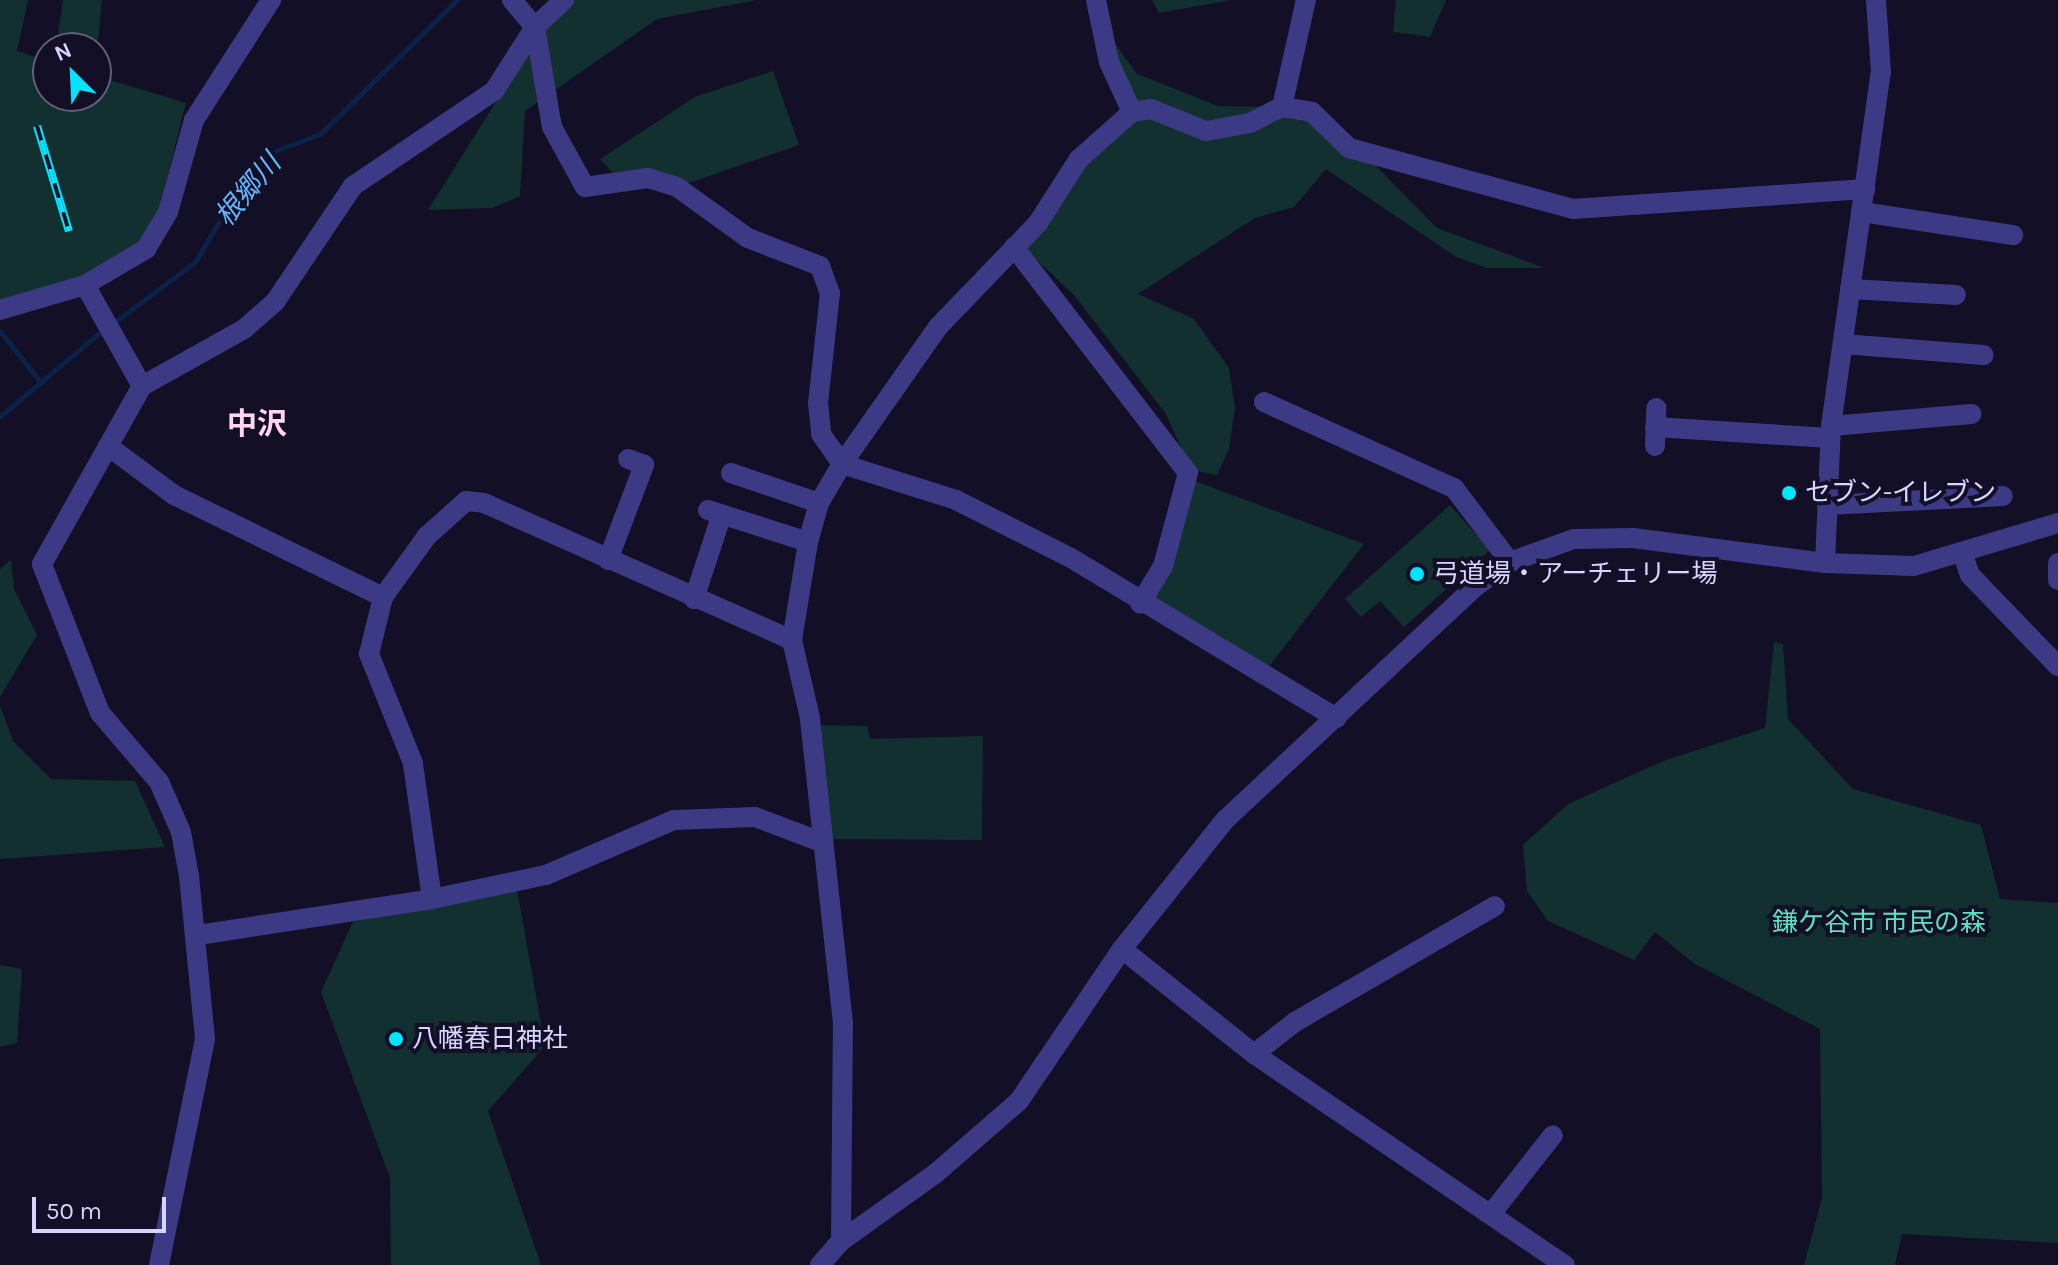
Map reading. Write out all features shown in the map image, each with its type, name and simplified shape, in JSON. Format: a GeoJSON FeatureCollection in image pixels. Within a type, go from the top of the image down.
{"type":"FeatureCollection","features":[{"type":"Feature","properties":{"kind":"street"},"geometry":{"type":"LineString","coordinates":[[0,310],[85,285],[146,249],[168,212],[194,120],[271,0]]}},
{"type":"Feature","properties":{"kind":"street"},"geometry":{"type":"LineString","coordinates":[[512,0],[535,27],[552,127],[585,187],[648,178],[677,187],[748,238],[820,266],[830,293],[818,403],[821,434],[842,464],[956,500],[1071,558],[1140,604],[1336,718]]}},
{"type":"Feature","properties":{"kind":"street"},"geometry":{"type":"LineString","coordinates":[[159,1265],[205,1039],[198,935],[176,821],[159,782],[100,713],[42,564],[142,386],[244,329],[275,302],[353,186],[494,91],[535,27],[564,0]]}},
{"type":"Feature","properties":{"kind":"street"},"geometry":{"type":"LineString","coordinates":[[1096,0],[1109,62],[1132,112]]}},
{"type":"Feature","properties":{"kind":"street"},"geometry":{"type":"LineString","coordinates":[[1282,107],[1306,0]]}},
{"type":"Feature","properties":{"kind":"street"},"geometry":{"type":"LineString","coordinates":[[1825,563],[1831,432],[1881,72],[1876,0]]}},
{"type":"Feature","properties":{"kind":"street"},"geometry":{"type":"LineString","coordinates":[[841,1241],[843,1023],[821,842],[810,718],[792,640],[808,542],[819,503],[842,464],[938,327],[1038,223],[1079,159],[1132,112],[1151,109],[1206,131],[1250,123],[1282,107],[1312,112],[1349,148],[1573,209],[1865,189]]}},
{"type":"Feature","properties":{"kind":"street"},"geometry":{"type":"LineString","coordinates":[[1862,212],[2013,235]]}},
{"type":"Feature","properties":{"kind":"street"},"geometry":{"type":"LineString","coordinates":[[1014,247],[1188,473],[1163,566],[1140,604]]}},
{"type":"Feature","properties":{"kind":"street"},"geometry":{"type":"LineString","coordinates":[[85,285],[142,386]]}},
{"type":"Feature","properties":{"kind":"street"},"geometry":{"type":"LineString","coordinates":[[1850,289],[1956,295]]}},
{"type":"Feature","properties":{"kind":"street"},"geometry":{"type":"LineString","coordinates":[[1843,344],[1984,355]]}},
{"type":"Feature","properties":{"kind":"street"},"geometry":{"type":"LineString","coordinates":[[1264,402],[1454,488],[1510,562]]}},
{"type":"Feature","properties":{"kind":"street"},"geometry":{"type":"LineString","coordinates":[[1655,427],[1831,432],[1971,414]]}},
{"type":"Feature","properties":{"kind":"street"},"geometry":{"type":"LineString","coordinates":[[108,446],[174,495],[383,597]]}},
{"type":"Feature","properties":{"kind":"street"},"geometry":{"type":"LineString","coordinates":[[608,560],[644,465],[628,459]]}},
{"type":"Feature","properties":{"kind":"street"},"geometry":{"type":"LineString","coordinates":[[731,473],[819,503]]}},
{"type":"Feature","properties":{"kind":"street"},"geometry":{"type":"LineString","coordinates":[[1827,505],[2003,496]]}},
{"type":"Feature","properties":{"kind":"street"},"geometry":{"type":"LineString","coordinates":[[432,899],[416,774],[369,654],[383,597],[427,536],[466,501],[484,503],[792,640]]}},
{"type":"Feature","properties":{"kind":"street"},"geometry":{"type":"LineString","coordinates":[[694,599],[715,512],[808,542]]}},
{"type":"Feature","properties":{"kind":"street"},"geometry":{"type":"LineString","coordinates":[[820,1265],[841,1241],[935,1174],[1019,1101],[1122,949],[1234,811],[1476,586],[1510,562],[1574,539],[1633,538],[1825,563],[1914,566],[1963,555],[2058,523]]}},
{"type":"Feature","properties":{"kind":"street"},"geometry":{"type":"LineString","coordinates":[[1963,555],[1970,575],[2058,666]]}},
{"type":"Feature","properties":{"kind":"street"},"geometry":{"type":"LineString","coordinates":[[2058,563],[2058,580]]}},
{"type":"Feature","properties":{"kind":"street"},"geometry":{"type":"LineString","coordinates":[[198,935],[432,899],[546,875],[674,820],[755,817],[821,842]]}},
{"type":"Feature","properties":{"kind":"street"},"geometry":{"type":"LineString","coordinates":[[1254,1054],[1308,1014],[1495,906]]}},
{"type":"Feature","properties":{"kind":"street"},"geometry":{"type":"LineString","coordinates":[[1122,949],[1254,1054],[1565,1265]]}},
{"type":"Feature","properties":{"kind":"street"},"geometry":{"type":"LineString","coordinates":[[1491,1214],[1553,1135]]}},
{"type":"Feature","properties":{"kind":"green space"},"geometry":{"type":"Polygon","coordinates":[[[0,0],[28,0],[17,51],[32,56],[32,112],[112,112],[112,81],[186,103],[157,217],[139,247],[92,277],[0,302],[0,0]]]}},
{"type":"Feature","properties":{"kind":"green space"},"geometry":{"type":"Polygon","coordinates":[[[63,0],[102,0],[99,32],[58,32],[63,0]]]}},
{"type":"Feature","properties":{"kind":"green space"},"geometry":{"type":"Polygon","coordinates":[[[575,0],[757,0],[657,19],[525,111],[520,196],[492,208],[428,210],[541,30],[575,0]]]}},
{"type":"Feature","properties":{"kind":"green space"},"geometry":{"type":"Polygon","coordinates":[[[1152,0],[1231,0],[1159,13],[1152,0]]]}},
{"type":"Feature","properties":{"kind":"green space"},"geometry":{"type":"Polygon","coordinates":[[[1396,0],[1446,0],[1430,37],[1393,32],[1396,0]]]}},
{"type":"Feature","properties":{"kind":"green space"},"geometry":{"type":"Polygon","coordinates":[[[1109,35],[1137,74],[1218,106],[1319,108],[1437,228],[1545,268],[1487,268],[1456,257],[1326,169],[1294,207],[1255,218],[1138,294],[1194,319],[1229,368],[1235,408],[1229,449],[1217,475],[1191,470],[1166,414],[1074,295],[1024,248],[1093,152],[1133,117],[1109,35]]]}},
{"type":"Feature","properties":{"kind":"green space"},"geometry":{"type":"Polygon","coordinates":[[[773,71],[799,145],[686,184],[617,177],[600,159],[695,97],[773,71]]]}},
{"type":"Feature","properties":{"kind":"green space"},"geometry":{"type":"Polygon","coordinates":[[[1192,480],[1364,544],[1264,673],[1147,604],[1192,480]]]}},
{"type":"Feature","properties":{"kind":"green space","name":"弓道場・アーチェリー場"},"geometry":{"type":"Polygon","coordinates":[[[1450,505],[1490,550],[1404,627],[1380,601],[1361,617],[1345,599],[1450,505]]]}},
{"type":"Feature","properties":{"kind":"green space"},"geometry":{"type":"Polygon","coordinates":[[[11,560],[14,589],[37,635],[0,697],[0,569],[11,560]]]}},
{"type":"Feature","properties":{"kind":"green space","name":"鎌ケ谷市 市民の森"},"geometry":{"type":"Polygon","coordinates":[[[1774,642],[1783,644],[1788,719],[1853,789],[1981,825],[2000,899],[2058,903],[2058,1243],[1902,1234],[1895,1265],[1804,1265],[1822,1198],[1820,1029],[1695,964],[1655,932],[1634,960],[1548,921],[1527,891],[1523,845],[1568,804],[1663,761],[1765,728],[1774,642]]]}},
{"type":"Feature","properties":{"kind":"green space"},"geometry":{"type":"Polygon","coordinates":[[[0,705],[13,741],[51,779],[135,781],[165,847],[0,859],[0,705]]]}},
{"type":"Feature","properties":{"kind":"green space"},"geometry":{"type":"Polygon","coordinates":[[[816,725],[867,726],[870,739],[983,736],[982,840],[826,839],[816,725]]]}},
{"type":"Feature","properties":{"kind":"green space"},"geometry":{"type":"Polygon","coordinates":[[[517,889],[545,1046],[488,1111],[541,1265],[391,1265],[390,1178],[321,992],[353,922],[517,889]]]}},
{"type":"Feature","properties":{"kind":"green space"},"geometry":{"type":"Polygon","coordinates":[[[0,965],[22,969],[17,1043],[0,1047],[0,965]]]}},
{"type":"Feature","properties":{"kind":"waterway","name":"根郷川"},"geometry":{"type":"LineString","coordinates":[[116,321],[195,262],[232,200],[275,151],[320,134],[457,0]]}},
{"type":"Feature","properties":{"kind":"waterway"},"geometry":{"type":"LineString","coordinates":[[0,331],[41,383]]}},
{"type":"Feature","properties":{"kind":"waterway","name":"根郷川"},"geometry":{"type":"LineString","coordinates":[[0,416],[98,334]]}},
{"type":"Feature","properties":{"kind":"railway"},"geometry":{"type":"LineString","coordinates":[[37,126],[69,231]]}},
{"type":"Feature","properties":{"kind":"place","name":"セブン-イレブン"},"geometry":{"type":"Point","coordinates":[1789,493]}},
{"type":"Feature","properties":{"kind":"place","name":"弓道場・アーチェリー場"},"geometry":{"type":"Point","coordinates":[1417,574]}},
{"type":"Feature","properties":{"kind":"place","name":"八幡春日神社"},"geometry":{"type":"Point","coordinates":[396,1039]}},
{"type":"Feature","properties":{"kind":"district","name":"中沢"},"geometry":{"type":"Point","coordinates":[257,424]}}]}
